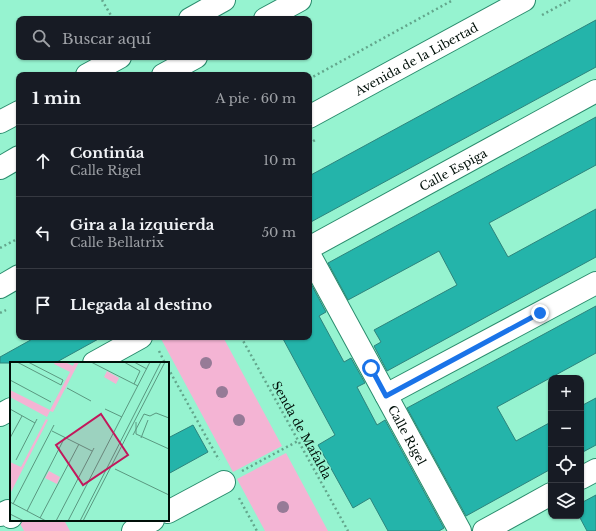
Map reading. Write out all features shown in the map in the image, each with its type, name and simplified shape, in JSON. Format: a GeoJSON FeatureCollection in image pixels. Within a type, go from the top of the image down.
{"type":"FeatureCollection","features":[{"type":"Feature","properties":{"kind":"main road"},"geometry":{"type":"LineString","coordinates":[[195,16],[224,0]]}},
{"type":"Feature","properties":{"kind":"main road"},"geometry":{"type":"LineString","coordinates":[[271,16],[300,0]]}},
{"type":"Feature","properties":{"kind":"main road","name":"Avenida de la Libertad"},"geometry":{"type":"LineString","coordinates":[[312,115],[524,0]]}},
{"type":"Feature","properties":{"kind":"main road"},"geometry":{"type":"LineString","coordinates":[[92,72],[114,60]]}},
{"type":"Feature","properties":{"kind":"main road"},"geometry":{"type":"LineString","coordinates":[[168,72],[190,60]]}},
{"type":"Feature","properties":{"kind":"main road","name":"Calle Espiga"},"geometry":{"type":"LineString","coordinates":[[312,246],[596,91]]}},
{"type":"Feature","properties":{"kind":"main road"},"geometry":{"type":"LineString","coordinates":[[0,168],[16,159]]}},
{"type":"Feature","properties":{"kind":"main road","name":"Calle Rigel"},"geometry":{"type":"LineString","coordinates":[[312,260],[460,531]]}},
{"type":"Feature","properties":{"kind":"main road"},"geometry":{"type":"LineString","coordinates":[[0,286],[16,278]]}},
{"type":"Feature","properties":{"kind":"main road"},"geometry":{"type":"LineString","coordinates":[[386,396],[596,283]]}},
{"type":"Feature","properties":{"kind":"main road"},"geometry":{"type":"LineString","coordinates":[[96,362],[136,340]]}},
{"type":"Feature","properties":{"kind":"main road"},"geometry":{"type":"LineString","coordinates":[[0,415],[10,410]]}},
{"type":"Feature","properties":{"kind":"main road"},"geometry":{"type":"LineString","coordinates":[[584,476],[596,470]]}},
{"type":"Feature","properties":{"kind":"main road"},"geometry":{"type":"LineString","coordinates":[[169,511],[226,480]]}},
{"type":"Feature","properties":{"kind":"main road"},"geometry":{"type":"LineString","coordinates":[[484,531],[548,496]]}},
{"type":"Feature","properties":{"kind":"main road"},"geometry":{"type":"LineString","coordinates":[[0,515],[8,511],[10,515]]}},
{"type":"Feature","properties":{"kind":"main road"},"geometry":{"type":"LineString","coordinates":[[14,521],[19,531]]}},
{"type":"Feature","properties":{"kind":"main road"},"geometry":{"type":"LineString","coordinates":[[133,531],[152,521]]}},
{"type":"Feature","properties":{"kind":"path"},"geometry":{"type":"LineString","coordinates":[[102,0],[111,16]]}},
{"type":"Feature","properties":{"kind":"path"},"geometry":{"type":"LineString","coordinates":[[312,77],[453,0]]}},
{"type":"Feature","properties":{"kind":"path"},"geometry":{"type":"LineString","coordinates":[[0,248],[16,240]]}},
{"type":"Feature","properties":{"kind":"path","name":"Senda de Mafalda"},"geometry":{"type":"LineString","coordinates":[[243,340],[348,531]]}},
{"type":"Feature","properties":{"kind":"path"},"geometry":{"type":"LineString","coordinates":[[169,370],[226,480],[257,531]]}},
{"type":"Feature","properties":{"kind":"path"},"geometry":{"type":"LineString","coordinates":[[226,480],[298,441]]}},
{"type":"Feature","properties":{"kind":"shaded area"},"geometry":{"type":"Polygon","coordinates":[[[162,340],[225,340],[282,446],[233,472],[162,340]]]}},
{"type":"Feature","properties":{"kind":"shaded area"},"geometry":{"type":"Polygon","coordinates":[[[286,453],[328,531],[265,531],[237,479],[286,453]]]}},
{"type":"Feature","properties":{"kind":"shaded area"},"geometry":{"type":"Polygon","coordinates":[[[19,521],[65,521],[70,531],[24,531],[19,521]]]}},
{"type":"Feature","properties":{"kind":"building"},"geometry":{"type":"Polygon","coordinates":[[[596,20],[596,67],[312,221],[312,174],[596,20]]]}},
{"type":"Feature","properties":{"kind":"building"},"geometry":{"type":"Polygon","coordinates":[[[596,117],[596,165],[489,223],[508,257],[596,209],[596,257],[387,371],[374,346],[381,342],[374,330],[457,285],[439,251],[348,300],[328,263],[596,117]]]}},
{"type":"Feature","properties":{"kind":"building"},"geometry":{"type":"Polygon","coordinates":[[[312,286],[326,312],[319,316],[344,362],[351,358],[365,383],[357,387],[377,425],[385,420],[444,528],[439,531],[388,531],[370,498],[353,508],[318,445],[335,435],[284,340],[312,340],[312,286]]]}},
{"type":"Feature","properties":{"kind":"building"},"geometry":{"type":"Polygon","coordinates":[[[596,306],[596,353],[556,375],[548,375],[548,379],[497,407],[516,441],[548,424],[548,471],[466,516],[407,408],[596,306]]]}},
{"type":"Feature","properties":{"kind":"building"},"geometry":{"type":"Polygon","coordinates":[[[31,340],[97,340],[57,362],[0,363],[0,357],[31,340]]]}},
{"type":"Feature","properties":{"kind":"building"},"geometry":{"type":"Polygon","coordinates":[[[596,398],[596,445],[584,451],[584,411],[584,404],[596,398]]]}},
{"type":"Feature","properties":{"kind":"building"},"geometry":{"type":"Polygon","coordinates":[[[193,425],[208,452],[169,473],[169,437],[193,425]]]}},
{"type":"Feature","properties":{"kind":"building"},"geometry":{"type":"Polygon","coordinates":[[[596,495],[596,531],[587,531],[581,519],[584,519],[584,501],[596,495]]]}},
{"type":"Feature","properties":{"kind":"route"},"geometry":{"type":"LineString","coordinates":[[371,368],[386,396],[540,313]]}}]}
